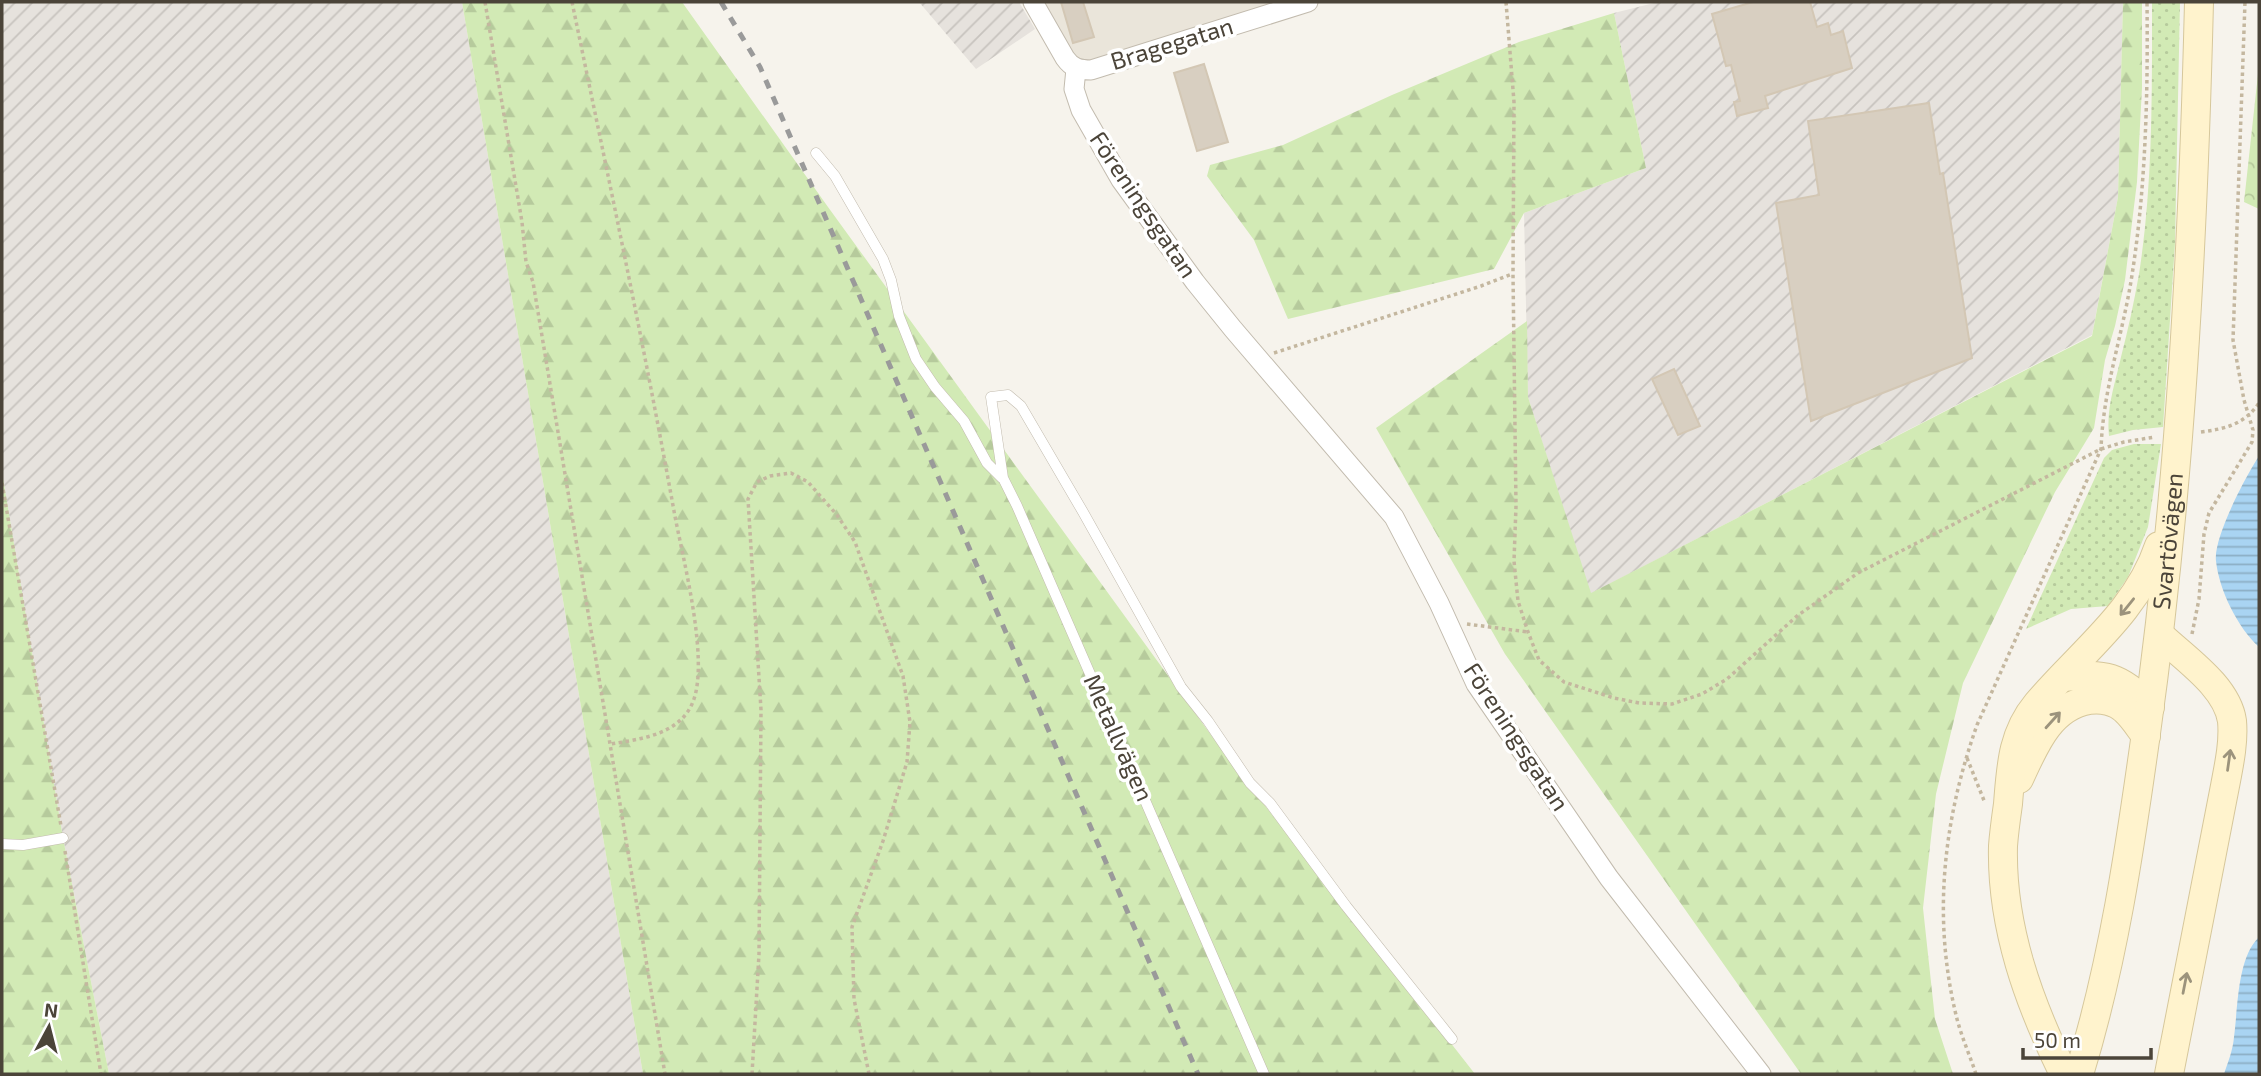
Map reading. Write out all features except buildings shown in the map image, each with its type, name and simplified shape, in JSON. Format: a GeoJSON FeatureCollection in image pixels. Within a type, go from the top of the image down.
{"type":"FeatureCollection","features":[{"type":"Feature","properties":{"kind":"main road","name":"Svartövägen"},"geometry":{"type":"LineString","coordinates":[[2079,1074],[2118,918],[2160,635],[2187,318],[2199,2]]}},
{"type":"Feature","properties":{"kind":"main road"},"geometry":{"type":"LineString","coordinates":[[2064,1074],[2039,1022],[2024,982],[2011,930],[2004,867],[2010,763],[2019,734],[2036,705],[2121,614],[2142,586],[2158,551],[2173,500]]}},
{"type":"Feature","properties":{"kind":"main road"},"geometry":{"type":"LineString","coordinates":[[2160,635],[2220,692],[2230,713],[2232,734],[2225,786],[2169,1074]]}},
{"type":"Feature","properties":{"kind":"main road"},"geometry":{"type":"LineString","coordinates":[[2063,677],[2094,675],[2113,678],[2134,691],[2150,707]]}},
{"type":"Feature","properties":{"kind":"main road"},"geometry":{"type":"LineString","coordinates":[[2008,801],[2042,734],[2054,719],[2073,704],[2096,699],[2112,702],[2125,710],[2146,736]]}},
{"type":"Feature","properties":{"kind":"street"},"geometry":{"type":"LineString","coordinates":[[1033,2],[1065,58],[1076,69]]}},
{"type":"Feature","properties":{"kind":"street","name":"Bragegatan"},"geometry":{"type":"LineString","coordinates":[[1076,69],[1091,70],[1308,2]]}},
{"type":"Feature","properties":{"kind":"street","name":"Föreningsgatan"},"geometry":{"type":"LineString","coordinates":[[1076,69],[1074,89],[1081,110],[1121,180],[1195,282],[1394,517],[1448,622],[1476,684],[1609,878],[1761,1074]]}},
{"type":"Feature","properties":{"kind":"lane"},"geometry":{"type":"LineString","coordinates":[[816,153],[835,176],[883,259],[899,316],[916,359],[935,387],[964,421],[987,463],[1003,478]]}},
{"type":"Feature","properties":{"kind":"lane","name":"Metallvägen"},"geometry":{"type":"LineString","coordinates":[[1264,1074],[1003,478],[991,397],[1008,395],[1021,406],[1181,687],[1250,783],[1270,803],[1346,906],[1452,1039]]}},
{"type":"Feature","properties":{"kind":"lane"},"geometry":{"type":"LineString","coordinates":[[2,844],[23,845],[63,838]]}},
{"type":"Feature","properties":{"kind":"path"},"geometry":{"type":"LineString","coordinates":[[485,2],[522,222],[526,262],[533,282],[665,1074]]}},
{"type":"Feature","properties":{"kind":"path"},"geometry":{"type":"LineString","coordinates":[[572,2],[658,425],[693,615],[698,661],[692,705],[682,719],[652,736],[611,744]]}},
{"type":"Feature","properties":{"kind":"path"},"geometry":{"type":"LineString","coordinates":[[1506,2],[1514,102],[1514,561],[1518,601],[1539,660],[1564,682],[1639,703],[1672,704],[1702,694],[1727,679],[1797,616],[1858,573],[2101,449],[2123,442],[2164,436]]}},
{"type":"Feature","properties":{"kind":"path"},"geometry":{"type":"LineString","coordinates":[[1976,1074],[1957,1019],[1944,942],[1944,872],[1954,799],[1978,725],[2101,449],[2105,399],[2127,302],[2139,221],[2147,2]]}},
{"type":"Feature","properties":{"kind":"path"},"geometry":{"type":"LineString","coordinates":[[2188,662],[2206,524],[2214,503],[2252,442],[2253,430],[2244,400],[2233,340],[2245,2]]}},
{"type":"Feature","properties":{"kind":"path"},"geometry":{"type":"LineString","coordinates":[[1259,359],[1303,342],[1328,337],[1513,274]]}},
{"type":"Feature","properties":{"kind":"path"},"geometry":{"type":"LineString","coordinates":[[2198,433],[2233,425],[2249,416],[2259,403]]}},
{"type":"Feature","properties":{"kind":"path"},"geometry":{"type":"LineString","coordinates":[[752,1074],[759,954],[761,710],[748,499],[757,482],[770,476],[791,473],[808,482],[837,515],[855,542],[903,676],[910,722],[907,761],[883,841],[852,927],[854,999],[869,1074]]}},
{"type":"Feature","properties":{"kind":"path"},"geometry":{"type":"LineString","coordinates":[[2,483],[101,1074]]}},
{"type":"Feature","properties":{"kind":"path"},"geometry":{"type":"LineString","coordinates":[[1448,622],[1528,632]]}},
{"type":"Feature","properties":{"kind":"shaded area"},"geometry":{"type":"Polygon","coordinates":[[[2,2],[462,2],[643,1074],[109,1074],[63,838],[2,472],[2,2]]]}},
{"type":"Feature","properties":{"kind":"shaded area"},"geometry":{"type":"Polygon","coordinates":[[[919,2],[1019,2],[1035,29],[976,69],[919,2]]]}},
{"type":"Feature","properties":{"kind":"shaded area"},"geometry":{"type":"Polygon","coordinates":[[[1033,2],[1306,2],[1072,76],[1033,2]]]}},
{"type":"Feature","properties":{"kind":"shaded area"},"geometry":{"type":"Polygon","coordinates":[[[1658,2],[2123,2],[2118,197],[2092,335],[1590,594],[1528,397],[1524,213],[1646,168],[1614,13],[1658,2]]]}},
{"type":"Feature","properties":{"kind":"green space"},"geometry":{"type":"Polygon","coordinates":[[[462,2],[682,2],[1227,757],[1475,1074],[643,1074],[462,2]]]}},
{"type":"Feature","properties":{"kind":"green space"},"geometry":{"type":"Polygon","coordinates":[[[2123,2],[2142,2],[2142,88],[2137,182],[2125,280],[2105,360],[2094,428],[2055,492],[1963,683],[1936,794],[1923,908],[1935,1019],[1953,1074],[1801,1074],[1505,654],[1376,428],[1527,321],[1528,397],[1591,593],[2092,336],[2118,197],[2123,2]]]}},
{"type":"Feature","properties":{"kind":"green space"},"geometry":{"type":"Polygon","coordinates":[[[2152,2],[2180,2],[2175,243],[2163,427],[2109,436],[2110,406],[2144,240],[2151,138],[2152,2]]]}},
{"type":"Feature","properties":{"kind":"green space"},"geometry":{"type":"Polygon","coordinates":[[[1614,13],[1646,168],[1524,213],[1494,269],[1288,319],[1254,240],[1207,176],[1210,165],[1283,145],[1392,95],[1519,42],[1614,13]]]}},
{"type":"Feature","properties":{"kind":"green space"},"geometry":{"type":"Polygon","coordinates":[[[2259,65],[2259,209],[2244,202],[2259,65]]]}},
{"type":"Feature","properties":{"kind":"green space"},"geometry":{"type":"Polygon","coordinates":[[[2134,444],[2161,444],[2148,527],[2128,577],[2108,606],[2071,609],[2026,629],[2104,458],[2112,450],[2134,444]]]}},
{"type":"Feature","properties":{"kind":"green space"},"geometry":{"type":"Polygon","coordinates":[[[2,472],[63,838],[109,1074],[2,1074],[2,472]]]}},
{"type":"Feature","properties":{"kind":"water"},"geometry":{"type":"Polygon","coordinates":[[[2259,456],[2259,647],[2244,630],[2231,608],[2221,584],[2216,551],[2239,492],[2259,456]]]}},
{"type":"Feature","properties":{"kind":"water"},"geometry":{"type":"Polygon","coordinates":[[[2259,937],[2259,1074],[2224,1074],[2233,1042],[2242,970],[2246,957],[2259,937]]]}},
{"type":"Feature","properties":{"kind":"railway"},"geometry":{"type":"LineString","coordinates":[[721,2],[760,67],[1198,1074]]}}]}
